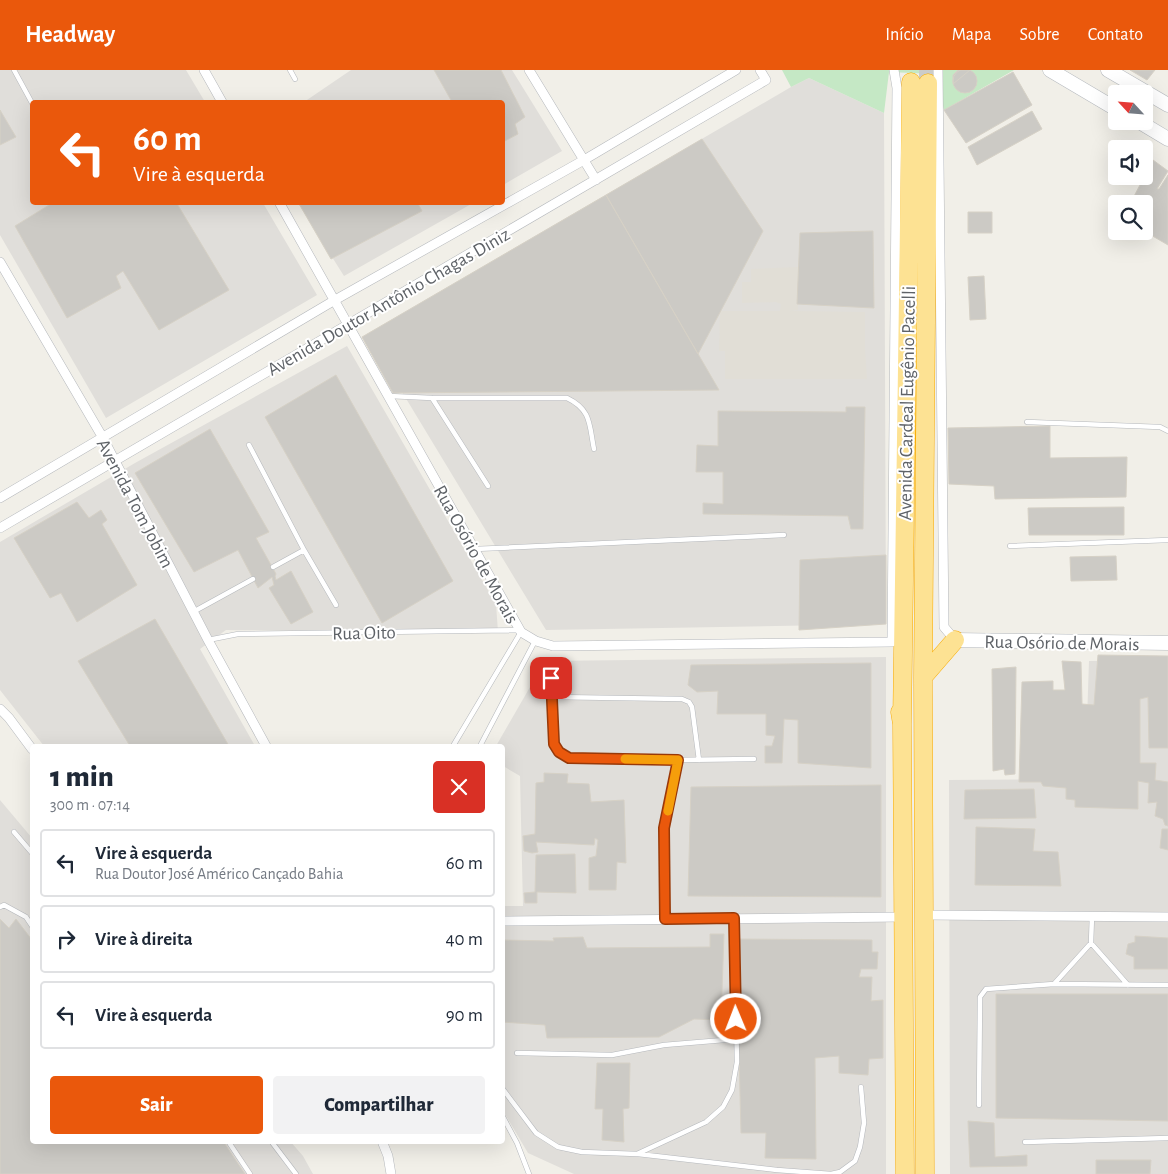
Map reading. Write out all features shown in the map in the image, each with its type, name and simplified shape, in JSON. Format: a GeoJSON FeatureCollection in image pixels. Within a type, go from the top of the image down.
{"type":"FeatureCollection","features":[{"type":"Feature","properties":{"kind":"highway","name":"Avenida Cardeal Eugênio Pacelli"},"geometry":{"type":"LineString","coordinates":[[925,915],[923,677],[926,79]]}},
{"type":"Feature","properties":{"kind":"highway","name":"Avenida Cardeal Eugênio Pacelli"},"geometry":{"type":"LineString","coordinates":[[902,724],[926,79]]}},
{"type":"Feature","properties":{"kind":"highway"},"geometry":{"type":"LineString","coordinates":[[923,677],[955,640]]}},
{"type":"Feature","properties":{"kind":"highway"},"geometry":{"type":"LineString","coordinates":[[892,642],[895,683],[902,724],[905,1174]]}},
{"type":"Feature","properties":{"kind":"highway"},"geometry":{"type":"LineString","coordinates":[[925,915],[925,1174]]}},
{"type":"Feature","properties":{"kind":"street"},"geometry":{"type":"LineString","coordinates":[[204,70],[221,100]]}},
{"type":"Feature","properties":{"kind":"street"},"geometry":{"type":"LineString","coordinates":[[529,70],[596,180]]}},
{"type":"Feature","properties":{"kind":"street","name":"Avenida Doutor Antônio Chagas Diniz"},"geometry":{"type":"LineString","coordinates":[[505,204],[736,70]]}},
{"type":"Feature","properties":{"kind":"street","name":"Avenida Doutor Antônio Chagas Diniz"},"geometry":{"type":"LineString","coordinates":[[0,528],[766,80],[760,70]]}},
{"type":"Feature","properties":{"kind":"street","name":"Avenida Cardeal Eugênio Pacelli"},"geometry":{"type":"LineString","coordinates":[[892,642],[897,98],[894,70]]}},
{"type":"Feature","properties":{"kind":"street"},"geometry":{"type":"LineString","coordinates":[[1050,70],[1108,104]]}},
{"type":"Feature","properties":{"kind":"street"},"geometry":{"type":"LineString","coordinates":[[1108,70],[1168,105]]}},
{"type":"Feature","properties":{"kind":"street","name":"Avenida Cardeal Eugênio Pacelli"},"geometry":{"type":"LineString","coordinates":[[926,79],[944,627],[955,640]]}},
{"type":"Feature","properties":{"kind":"street"},"geometry":{"type":"LineString","coordinates":[[1153,130],[1168,139]]}},
{"type":"Feature","properties":{"kind":"street","name":"Rua Osório de Morais"},"geometry":{"type":"LineString","coordinates":[[281,205],[521,631],[536,641],[553,646],[892,642]]}},
{"type":"Feature","properties":{"kind":"street","name":"Avenida Doutor Antônio Chagas Diniz"},"geometry":{"type":"LineString","coordinates":[[0,498],[335,300],[504,205]]}},
{"type":"Feature","properties":{"kind":"street","name":"Avenida Tom Jobim"},"geometry":{"type":"LineString","coordinates":[[0,262],[103,438],[193,612],[265,744]]}},
{"type":"Feature","properties":{"kind":"street","name":"Rua Osório de Morais"},"geometry":{"type":"LineString","coordinates":[[955,640],[1168,643]]}},
{"type":"Feature","properties":{"kind":"street"},"geometry":{"type":"LineString","coordinates":[[0,709],[30,746]]}},
{"type":"Feature","properties":{"kind":"street"},"geometry":{"type":"LineString","coordinates":[[925,915],[1168,917]]}},
{"type":"Feature","properties":{"kind":"street"},"geometry":{"type":"LineString","coordinates":[[505,921],[902,917]]}},
{"type":"Feature","properties":{"kind":"street"},"geometry":{"type":"LineString","coordinates":[[383,1144],[388,1156],[391,1174]]}},
{"type":"Feature","properties":{"kind":"lane"},"geometry":{"type":"LineString","coordinates":[[14,70],[30,100]]}},
{"type":"Feature","properties":{"kind":"lane"},"geometry":{"type":"LineString","coordinates":[[290,70],[295,79]]}},
{"type":"Feature","properties":{"kind":"lane"},"geometry":{"type":"LineString","coordinates":[[388,396],[432,398],[567,398],[579,404],[586,412],[594,449]]}},
{"type":"Feature","properties":{"kind":"lane"},"geometry":{"type":"LineString","coordinates":[[432,398],[488,486]]}},
{"type":"Feature","properties":{"kind":"lane"},"geometry":{"type":"LineString","coordinates":[[1027,422],[1160,427],[1168,431]]}},
{"type":"Feature","properties":{"kind":"lane"},"geometry":{"type":"LineString","coordinates":[[249,445],[304,550],[336,605]]}},
{"type":"Feature","properties":{"kind":"lane"},"geometry":{"type":"LineString","coordinates":[[474,549],[501,546],[784,535]]}},
{"type":"Feature","properties":{"kind":"lane"},"geometry":{"type":"LineString","coordinates":[[1010,546],[1168,540]]}},
{"type":"Feature","properties":{"kind":"lane"},"geometry":{"type":"LineString","coordinates":[[272,567],[304,550]]}},
{"type":"Feature","properties":{"kind":"lane"},"geometry":{"type":"LineString","coordinates":[[193,612],[253,579]]}},
{"type":"Feature","properties":{"kind":"lane"},"geometry":{"type":"LineString","coordinates":[[454,744],[521,631]]}},
{"type":"Feature","properties":{"kind":"lane","name":"Rua Oito"},"geometry":{"type":"LineString","coordinates":[[208,640],[238,634],[521,631]]}},
{"type":"Feature","properties":{"kind":"lane"},"geometry":{"type":"LineString","coordinates":[[481,744],[536,641]]}},
{"type":"Feature","properties":{"kind":"lane"},"geometry":{"type":"LineString","coordinates":[[551,678],[554,744],[559,752],[569,758],[754,759]]}},
{"type":"Feature","properties":{"kind":"lane"},"geometry":{"type":"LineString","coordinates":[[552,698],[682,699],[689,702],[692,707],[699,760]]}},
{"type":"Feature","properties":{"kind":"lane"},"geometry":{"type":"LineString","coordinates":[[665,919],[664,828],[678,760]]}},
{"type":"Feature","properties":{"kind":"lane"},"geometry":{"type":"LineString","coordinates":[[14,832],[30,851]]}},
{"type":"Feature","properties":{"kind":"lane"},"geometry":{"type":"LineString","coordinates":[[0,907],[4,906],[26,917],[30,923]]}},
{"type":"Feature","properties":{"kind":"lane"},"geometry":{"type":"LineString","coordinates":[[1054,984],[1091,943],[1092,916]]}},
{"type":"Feature","properties":{"kind":"lane"},"geometry":{"type":"LineString","coordinates":[[636,1154],[706,1122],[723,1107],[732,1090],[737,1062],[734,918]]}},
{"type":"Feature","properties":{"kind":"lane"},"geometry":{"type":"LineString","coordinates":[[1091,943],[1128,985]]}},
{"type":"Feature","properties":{"kind":"lane"},"geometry":{"type":"LineString","coordinates":[[979,1105],[980,997],[986,989],[1054,984],[1168,985]]}},
{"type":"Feature","properties":{"kind":"lane"},"geometry":{"type":"LineString","coordinates":[[516,1053],[612,1055],[664,1045],[736,1039]]}},
{"type":"Feature","properties":{"kind":"lane"},"geometry":{"type":"LineString","coordinates":[[505,1092],[536,1133],[558,1148],[582,1152],[636,1154],[777,1170],[831,1174],[840,1172],[854,1161],[860,1147],[864,1123],[861,1087]]}},
{"type":"Feature","properties":{"kind":"lane"},"geometry":{"type":"LineString","coordinates":[[505,1121],[517,1143],[529,1174]]}},
{"type":"Feature","properties":{"kind":"lane"},"geometry":{"type":"LineString","coordinates":[[1025,1142],[1168,1138]]}},
{"type":"Feature","properties":{"kind":"lane"},"geometry":{"type":"LineString","coordinates":[[230,1144],[250,1174]]}},
{"type":"Feature","properties":{"kind":"lane"},"geometry":{"type":"LineString","coordinates":[[273,1144],[296,1174]]}},
{"type":"Feature","properties":{"kind":"shaded area"},"geometry":{"type":"Polygon","coordinates":[[[0,70],[186,70],[204,100],[30,100],[30,205],[264,205],[317,295],[106,418],[0,235],[0,70]]]}},
{"type":"Feature","properties":{"kind":"shaded area"},"geometry":{"type":"Polygon","coordinates":[[[351,70],[512,70],[562,151],[505,184],[505,100],[307,100],[351,70]]]}},
{"type":"Feature","properties":{"kind":"shaded area"},"geometry":{"type":"Polygon","coordinates":[[[809,78],[884,113],[886,624],[546,630],[367,334],[809,78]]]}},
{"type":"Feature","properties":{"kind":"shaded area"},"geometry":{"type":"Polygon","coordinates":[[[299,205],[469,205],[344,276],[299,205]]]}},
{"type":"Feature","properties":{"kind":"shaded area"},"geometry":{"type":"Polygon","coordinates":[[[798,267],[798,310],[788,311],[865,312],[867,379],[725,379],[725,351],[719,351],[720,311],[780,311],[781,304],[776,302],[742,303],[742,282],[751,282],[751,269],[798,267]]]}},
{"type":"Feature","properties":{"kind":"shaded area"},"geometry":{"type":"Polygon","coordinates":[[[347,346],[496,604],[498,632],[226,630],[200,649],[254,744],[42,744],[0,690],[0,542],[135,463],[347,346]]]}},
{"type":"Feature","properties":{"kind":"shaded area"},"geometry":{"type":"Polygon","coordinates":[[[886,657],[886,1174],[574,1174],[528,1153],[505,1114],[505,906],[523,906],[520,776],[505,767],[505,744],[497,744],[545,661],[886,657]]]}},
{"type":"Feature","properties":{"kind":"shaded area"},"geometry":{"type":"Polygon","coordinates":[[[1168,660],[1168,1174],[950,1174],[949,780],[1085,779],[1089,661],[1168,660]]]}},
{"type":"Feature","properties":{"kind":"shaded area"},"geometry":{"type":"Polygon","coordinates":[[[0,800],[30,836],[30,1144],[293,1144],[303,1156],[313,1174],[0,1174],[0,800]]]}},
{"type":"Feature","properties":{"kind":"green space"},"geometry":{"type":"Polygon","coordinates":[[[782,70],[1014,70],[944,110],[935,74],[889,72],[884,113],[809,78],[791,87],[782,70]]]}},
{"type":"Feature","properties":{"kind":"building"},"geometry":{"type":"Polygon","coordinates":[[[965,69],[974,72],[977,81],[974,90],[965,93],[956,90],[953,81],[956,72],[965,69]]]}},
{"type":"Feature","properties":{"kind":"building"},"geometry":{"type":"Polygon","coordinates":[[[434,70],[501,70],[525,117],[515,124],[518,134],[505,141],[505,100],[451,100],[434,70]]]}},
{"type":"Feature","properties":{"kind":"building"},"geometry":{"type":"Polygon","coordinates":[[[958,70],[970,70],[953,84],[953,75],[958,70]]]}},
{"type":"Feature","properties":{"kind":"building"},"geometry":{"type":"Polygon","coordinates":[[[1130,70],[1155,70],[1147,80],[1130,70]]]}},
{"type":"Feature","properties":{"kind":"building"},"geometry":{"type":"Polygon","coordinates":[[[1013,72],[1032,105],[966,143],[944,110],[1013,72]]]}},
{"type":"Feature","properties":{"kind":"building"},"geometry":{"type":"Polygon","coordinates":[[[0,110],[16,137],[0,145],[0,110]]]}},
{"type":"Feature","properties":{"kind":"building"},"geometry":{"type":"Polygon","coordinates":[[[1032,111],[1042,129],[977,165],[968,147],[1032,111]]]}},
{"type":"Feature","properties":{"kind":"building"},"geometry":{"type":"Polygon","coordinates":[[[702,139],[763,231],[698,354],[606,195],[702,139]]]}},
{"type":"Feature","properties":{"kind":"building"},"geometry":{"type":"Polygon","coordinates":[[[1153,160],[1168,171],[1157,189],[1159,189],[1168,175],[1168,245],[1153,236],[1153,195],[1135,195],[1140,185],[1153,185],[1153,160]]]}},
{"type":"Feature","properties":{"kind":"building"},"geometry":{"type":"Polygon","coordinates":[[[606,195],[719,390],[393,393],[362,337],[606,195]]]}},
{"type":"Feature","properties":{"kind":"building"},"geometry":{"type":"Polygon","coordinates":[[[49,205],[178,205],[229,290],[159,330],[123,271],[116,276],[121,288],[67,318],[15,226],[49,205]]]}},
{"type":"Feature","properties":{"kind":"building"},"geometry":{"type":"Polygon","coordinates":[[[300,205],[419,205],[422,211],[331,259],[300,205]]]}},
{"type":"Feature","properties":{"kind":"building"},"geometry":{"type":"Polygon","coordinates":[[[968,212],[992,212],[992,233],[968,233],[968,212]]]}},
{"type":"Feature","properties":{"kind":"building"},"geometry":{"type":"Polygon","coordinates":[[[873,231],[874,308],[797,304],[800,233],[873,231]]]}},
{"type":"Feature","properties":{"kind":"building"},"geometry":{"type":"Polygon","coordinates":[[[984,276],[986,319],[970,320],[968,277],[984,276]]]}},
{"type":"Feature","properties":{"kind":"building"},"geometry":{"type":"Polygon","coordinates":[[[336,375],[453,581],[382,623],[265,417],[336,375]]]}},
{"type":"Feature","properties":{"kind":"building"},"geometry":{"type":"Polygon","coordinates":[[[846,407],[865,407],[863,529],[851,529],[848,516],[703,514],[703,503],[723,504],[723,472],[696,472],[697,445],[718,446],[718,411],[846,412],[846,407]]]}},
{"type":"Feature","properties":{"kind":"building"},"geometry":{"type":"Polygon","coordinates":[[[1050,426],[1050,458],[1127,457],[1126,497],[995,499],[994,486],[949,484],[948,428],[1050,426]]]}},
{"type":"Feature","properties":{"kind":"building"},"geometry":{"type":"Polygon","coordinates":[[[210,429],[269,532],[256,538],[276,574],[276,580],[291,571],[313,612],[291,624],[269,588],[274,585],[272,577],[258,588],[238,550],[194,572],[135,473],[210,429]]]}},
{"type":"Feature","properties":{"kind":"building"},"geometry":{"type":"Polygon","coordinates":[[[77,502],[89,518],[101,510],[107,520],[102,524],[137,585],[77,622],[61,593],[50,598],[14,538],[77,502]]]}},
{"type":"Feature","properties":{"kind":"building"},"geometry":{"type":"Polygon","coordinates":[[[1124,507],[1124,535],[1029,535],[1028,508],[1124,507]]]}},
{"type":"Feature","properties":{"kind":"building"},"geometry":{"type":"Polygon","coordinates":[[[886,555],[886,624],[799,630],[800,560],[886,555]]]}},
{"type":"Feature","properties":{"kind":"building"},"geometry":{"type":"Polygon","coordinates":[[[1116,556],[1117,580],[1071,581],[1070,557],[1116,556]]]}},
{"type":"Feature","properties":{"kind":"building"},"geometry":{"type":"Polygon","coordinates":[[[155,619],[228,744],[129,744],[78,661],[155,619]]]}},
{"type":"Feature","properties":{"kind":"building"},"geometry":{"type":"Polygon","coordinates":[[[1098,655],[1168,656],[1168,748],[1149,748],[1148,697],[1140,699],[1140,763],[1156,763],[1155,780],[1168,782],[1168,826],[1165,825],[1163,819],[1155,816],[1157,802],[1148,803],[1149,783],[1138,781],[1138,809],[1075,807],[1075,800],[1066,799],[1066,788],[1043,786],[1041,782],[1019,782],[1022,682],[1053,681],[1053,690],[1065,690],[1062,661],[1081,662],[1082,704],[1094,705],[1098,655]]]}},
{"type":"Feature","properties":{"kind":"building"},"geometry":{"type":"Polygon","coordinates":[[[871,663],[871,768],[798,763],[798,720],[784,719],[782,763],[765,763],[765,746],[772,746],[775,736],[766,735],[766,714],[717,714],[718,691],[697,692],[688,685],[691,665],[871,663]]]}},
{"type":"Feature","properties":{"kind":"building"},"geometry":{"type":"Polygon","coordinates":[[[1016,667],[1015,774],[1005,775],[1004,769],[993,771],[992,669],[1016,667]]]}},
{"type":"Feature","properties":{"kind":"building"},"geometry":{"type":"Polygon","coordinates":[[[544,773],[568,774],[567,783],[589,784],[591,802],[624,800],[626,863],[617,862],[616,890],[589,890],[589,858],[596,856],[598,840],[595,838],[594,845],[536,842],[538,852],[524,851],[523,836],[535,834],[536,783],[544,782],[544,773]]]}},
{"type":"Feature","properties":{"kind":"building"},"geometry":{"type":"Polygon","coordinates":[[[881,785],[881,897],[688,896],[691,787],[881,785]]]}},
{"type":"Feature","properties":{"kind":"building"},"geometry":{"type":"Polygon","coordinates":[[[1034,789],[1036,818],[964,819],[965,790],[1034,789]]]}},
{"type":"Feature","properties":{"kind":"building"},"geometry":{"type":"Polygon","coordinates":[[[976,827],[1035,829],[1033,851],[1058,852],[1061,886],[975,885],[976,827]]]}},
{"type":"Feature","properties":{"kind":"building"},"geometry":{"type":"Polygon","coordinates":[[[1162,829],[1168,829],[1168,850],[1160,848],[1162,829]]]}},
{"type":"Feature","properties":{"kind":"building"},"geometry":{"type":"Polygon","coordinates":[[[575,854],[576,893],[537,892],[537,903],[525,903],[524,893],[535,892],[536,855],[575,854]]]}},
{"type":"Feature","properties":{"kind":"building"},"geometry":{"type":"Polygon","coordinates":[[[0,919],[9,928],[16,919],[30,937],[30,1144],[225,1144],[245,1174],[0,1174],[0,919]]]}},
{"type":"Feature","properties":{"kind":"building"},"geometry":{"type":"Polygon","coordinates":[[[710,934],[724,934],[721,1020],[694,1019],[659,1037],[547,1038],[545,1025],[505,1022],[505,940],[554,941],[553,938],[583,937],[587,948],[710,947],[710,934]]]}},
{"type":"Feature","properties":{"kind":"building"},"geometry":{"type":"Polygon","coordinates":[[[1135,936],[1168,938],[1168,969],[1134,969],[1134,957],[1126,954],[1128,944],[1135,942],[1135,936]]]}},
{"type":"Feature","properties":{"kind":"building"},"geometry":{"type":"Polygon","coordinates":[[[736,939],[872,940],[872,952],[878,952],[877,969],[861,969],[859,977],[872,977],[871,1001],[883,1000],[883,1058],[869,1059],[868,1075],[839,1073],[839,1056],[815,1058],[816,1159],[765,1158],[766,1133],[741,1133],[736,939]]]}},
{"type":"Feature","properties":{"kind":"building"},"geometry":{"type":"Polygon","coordinates":[[[996,994],[1168,994],[1168,1121],[996,1118],[996,994]]]}},
{"type":"Feature","properties":{"kind":"building"},"geometry":{"type":"Polygon","coordinates":[[[597,1063],[630,1063],[629,1108],[623,1109],[624,1142],[602,1140],[603,1109],[595,1109],[597,1063]]]}},
{"type":"Feature","properties":{"kind":"building"},"geometry":{"type":"Polygon","coordinates":[[[968,1121],[994,1123],[995,1157],[1027,1155],[1027,1166],[970,1167],[968,1121]]]}},
{"type":"Feature","properties":{"kind":"building"},"geometry":{"type":"Polygon","coordinates":[[[1096,1160],[1151,1160],[1150,1174],[1096,1174],[1096,1160]]]}},
{"type":"Feature","properties":{"kind":"tunnel"},"geometry":{"type":"LineString","coordinates":[[928,70],[928,83]]}},
{"type":"Feature","properties":{"kind":"slow traffic"},"geometry":{"type":"LineString","coordinates":[[625,759],[678,760],[668,811]]}},
{"type":"Feature","properties":{"kind":"route"},"geometry":{"type":"LineString","coordinates":[[551,678],[554,744],[559,752],[569,758],[678,760],[664,828],[665,919],[734,918],[736,1019]]}}]}
